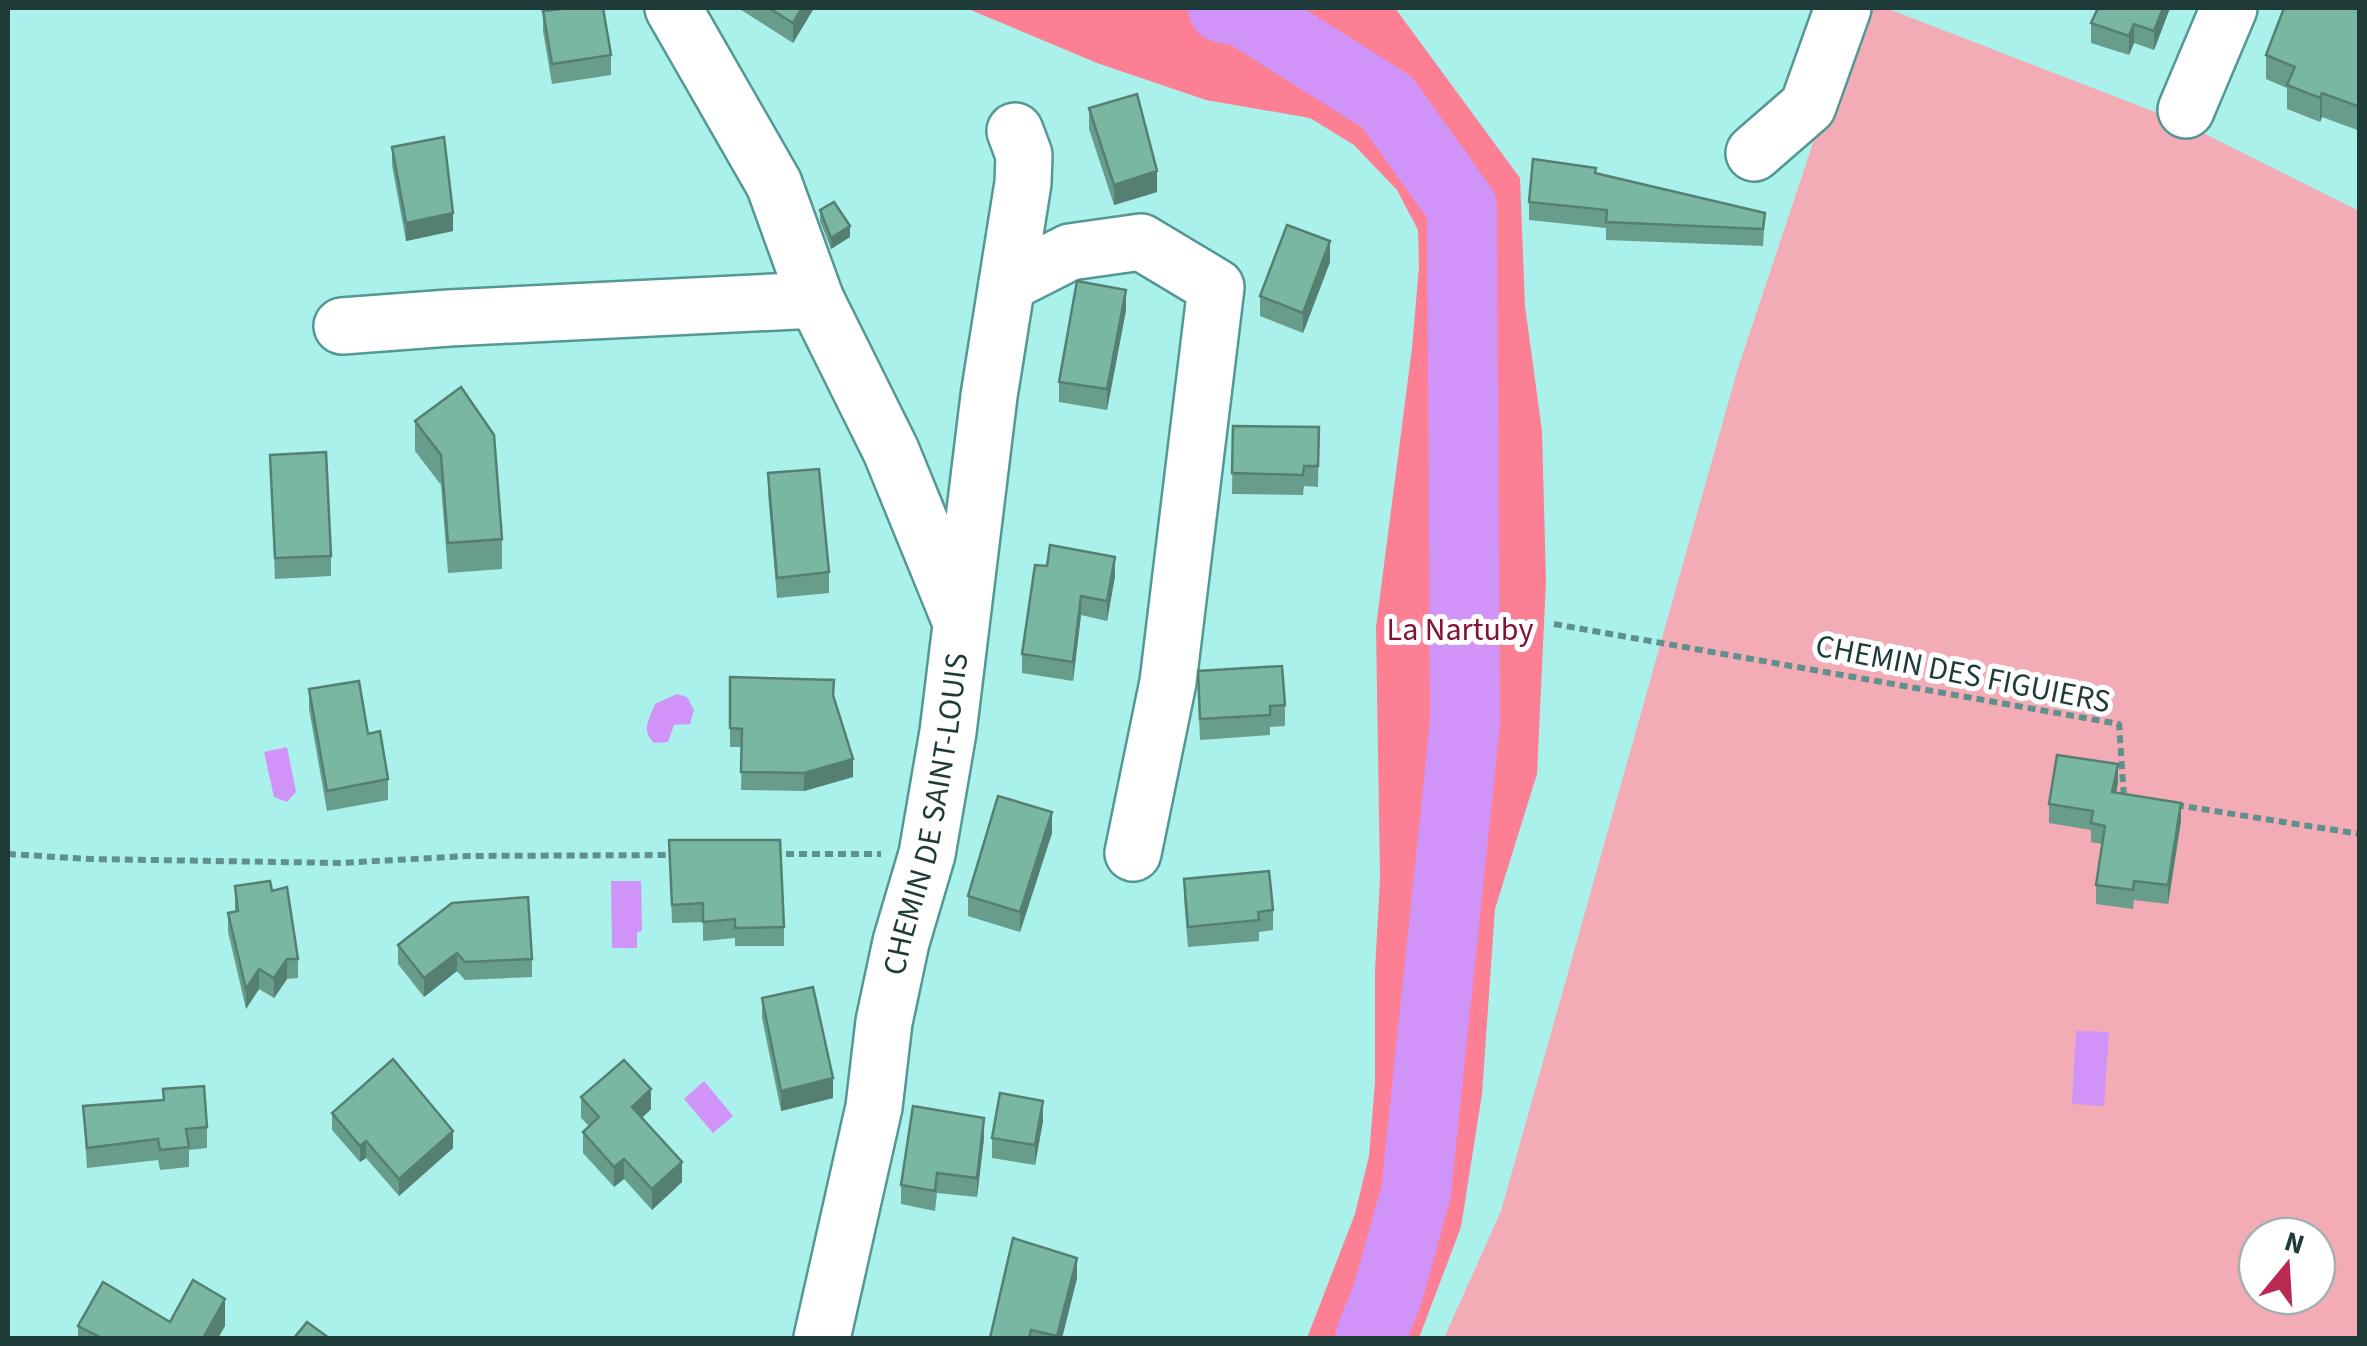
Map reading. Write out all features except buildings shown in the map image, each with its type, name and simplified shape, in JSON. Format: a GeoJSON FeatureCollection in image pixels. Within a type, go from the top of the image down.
{"type":"FeatureCollection","features":[{"type":"Feature","properties":{"kind":"street"},"geometry":{"type":"LineString","coordinates":[[673,8],[774,184],[816,300],[891,452],[961,622]]}},
{"type":"Feature","properties":{"kind":"street"},"geometry":{"type":"LineString","coordinates":[[1754,152],[1808,106],[1843,8]]}},
{"type":"Feature","properties":{"kind":"street"},"geometry":{"type":"LineString","coordinates":[[2186,110],[2229,8]]}},
{"type":"Feature","properties":{"kind":"street","name":"CHEMIN DE SAINT-LOUIS"},"geometry":{"type":"LineString","coordinates":[[822,1338],[874,1107],[884,1022],[901,942],[927,854],[948,732],[989,396],[1023,183],[1024,155],[1015,131]]}},
{"type":"Feature","properties":{"kind":"street"},"geometry":{"type":"LineString","coordinates":[[1007,284],[1070,252],[1140,242],[1216,287],[1168,682],[1133,854]]}},
{"type":"Feature","properties":{"kind":"street"},"geometry":{"type":"LineString","coordinates":[[342,326],[816,300]]}},
{"type":"Feature","properties":{"kind":"path","name":"CHEMIN DES FIGUIERS"},"geometry":{"type":"LineString","coordinates":[[1554,624],[2119,724],[2123,798],[2140,800]]}},
{"type":"Feature","properties":{"kind":"path"},"geometry":{"type":"LineString","coordinates":[[2174,805],[2360,834]]}},
{"type":"Feature","properties":{"kind":"path"},"geometry":{"type":"LineString","coordinates":[[8,854],[342,864],[466,856],[678,855]]}},
{"type":"Feature","properties":{"kind":"path"},"geometry":{"type":"LineString","coordinates":[[754,854],[927,854]]}},
{"type":"Feature","properties":{"kind":"shaded area"},"geometry":{"type":"Polygon","coordinates":[[[1858,8],[1886,8],[2181,122],[2359,211],[2359,1338],[1444,1338],[1501,1211],[1738,368],[1858,8]]]}},
{"type":"Feature","properties":{"kind":"shaded area"},"geometry":{"type":"Polygon","coordinates":[[[677,694],[687,697],[694,710],[690,724],[674,725],[668,742],[654,743],[647,729],[655,704],[677,694]]]}},
{"type":"Feature","properties":{"kind":"shaded area"},"geometry":{"type":"Polygon","coordinates":[[[287,747],[296,792],[287,802],[274,797],[264,752],[287,747]]]}},
{"type":"Feature","properties":{"kind":"shaded area"},"geometry":{"type":"Polygon","coordinates":[[[611,881],[641,881],[642,931],[637,932],[637,948],[612,948],[611,881]]]}},
{"type":"Feature","properties":{"kind":"shaded area"},"geometry":{"type":"Polygon","coordinates":[[[2076,1031],[2109,1032],[2104,1106],[2072,1104],[2076,1031]]]}},
{"type":"Feature","properties":{"kind":"shaded area"},"geometry":{"type":"Polygon","coordinates":[[[704,1081],[733,1116],[713,1133],[684,1099],[704,1081]]]}},
{"type":"Feature","properties":{"kind":"green space","name":"La Nartuby"},"geometry":{"type":"Polygon","coordinates":[[[966,8],[1395,8],[1520,178],[1525,306],[1542,431],[1546,581],[1537,774],[1495,909],[1482,1094],[1461,1227],[1419,1338],[1307,1338],[1355,1214],[1369,1156],[1375,1082],[1380,879],[1376,627],[1412,348],[1418,230],[1397,190],[1354,145],[1310,118],[1206,100],[1097,63],[966,8]]]}},
{"type":"Feature","properties":{"kind":"waterway","name":"La Nartuby"},"geometry":{"type":"LineString","coordinates":[[1223,8],[1244,12],[1387,102],[1462,207],[1465,723],[1416,1192],[1388,1293],[1370,1338]]}}]}
